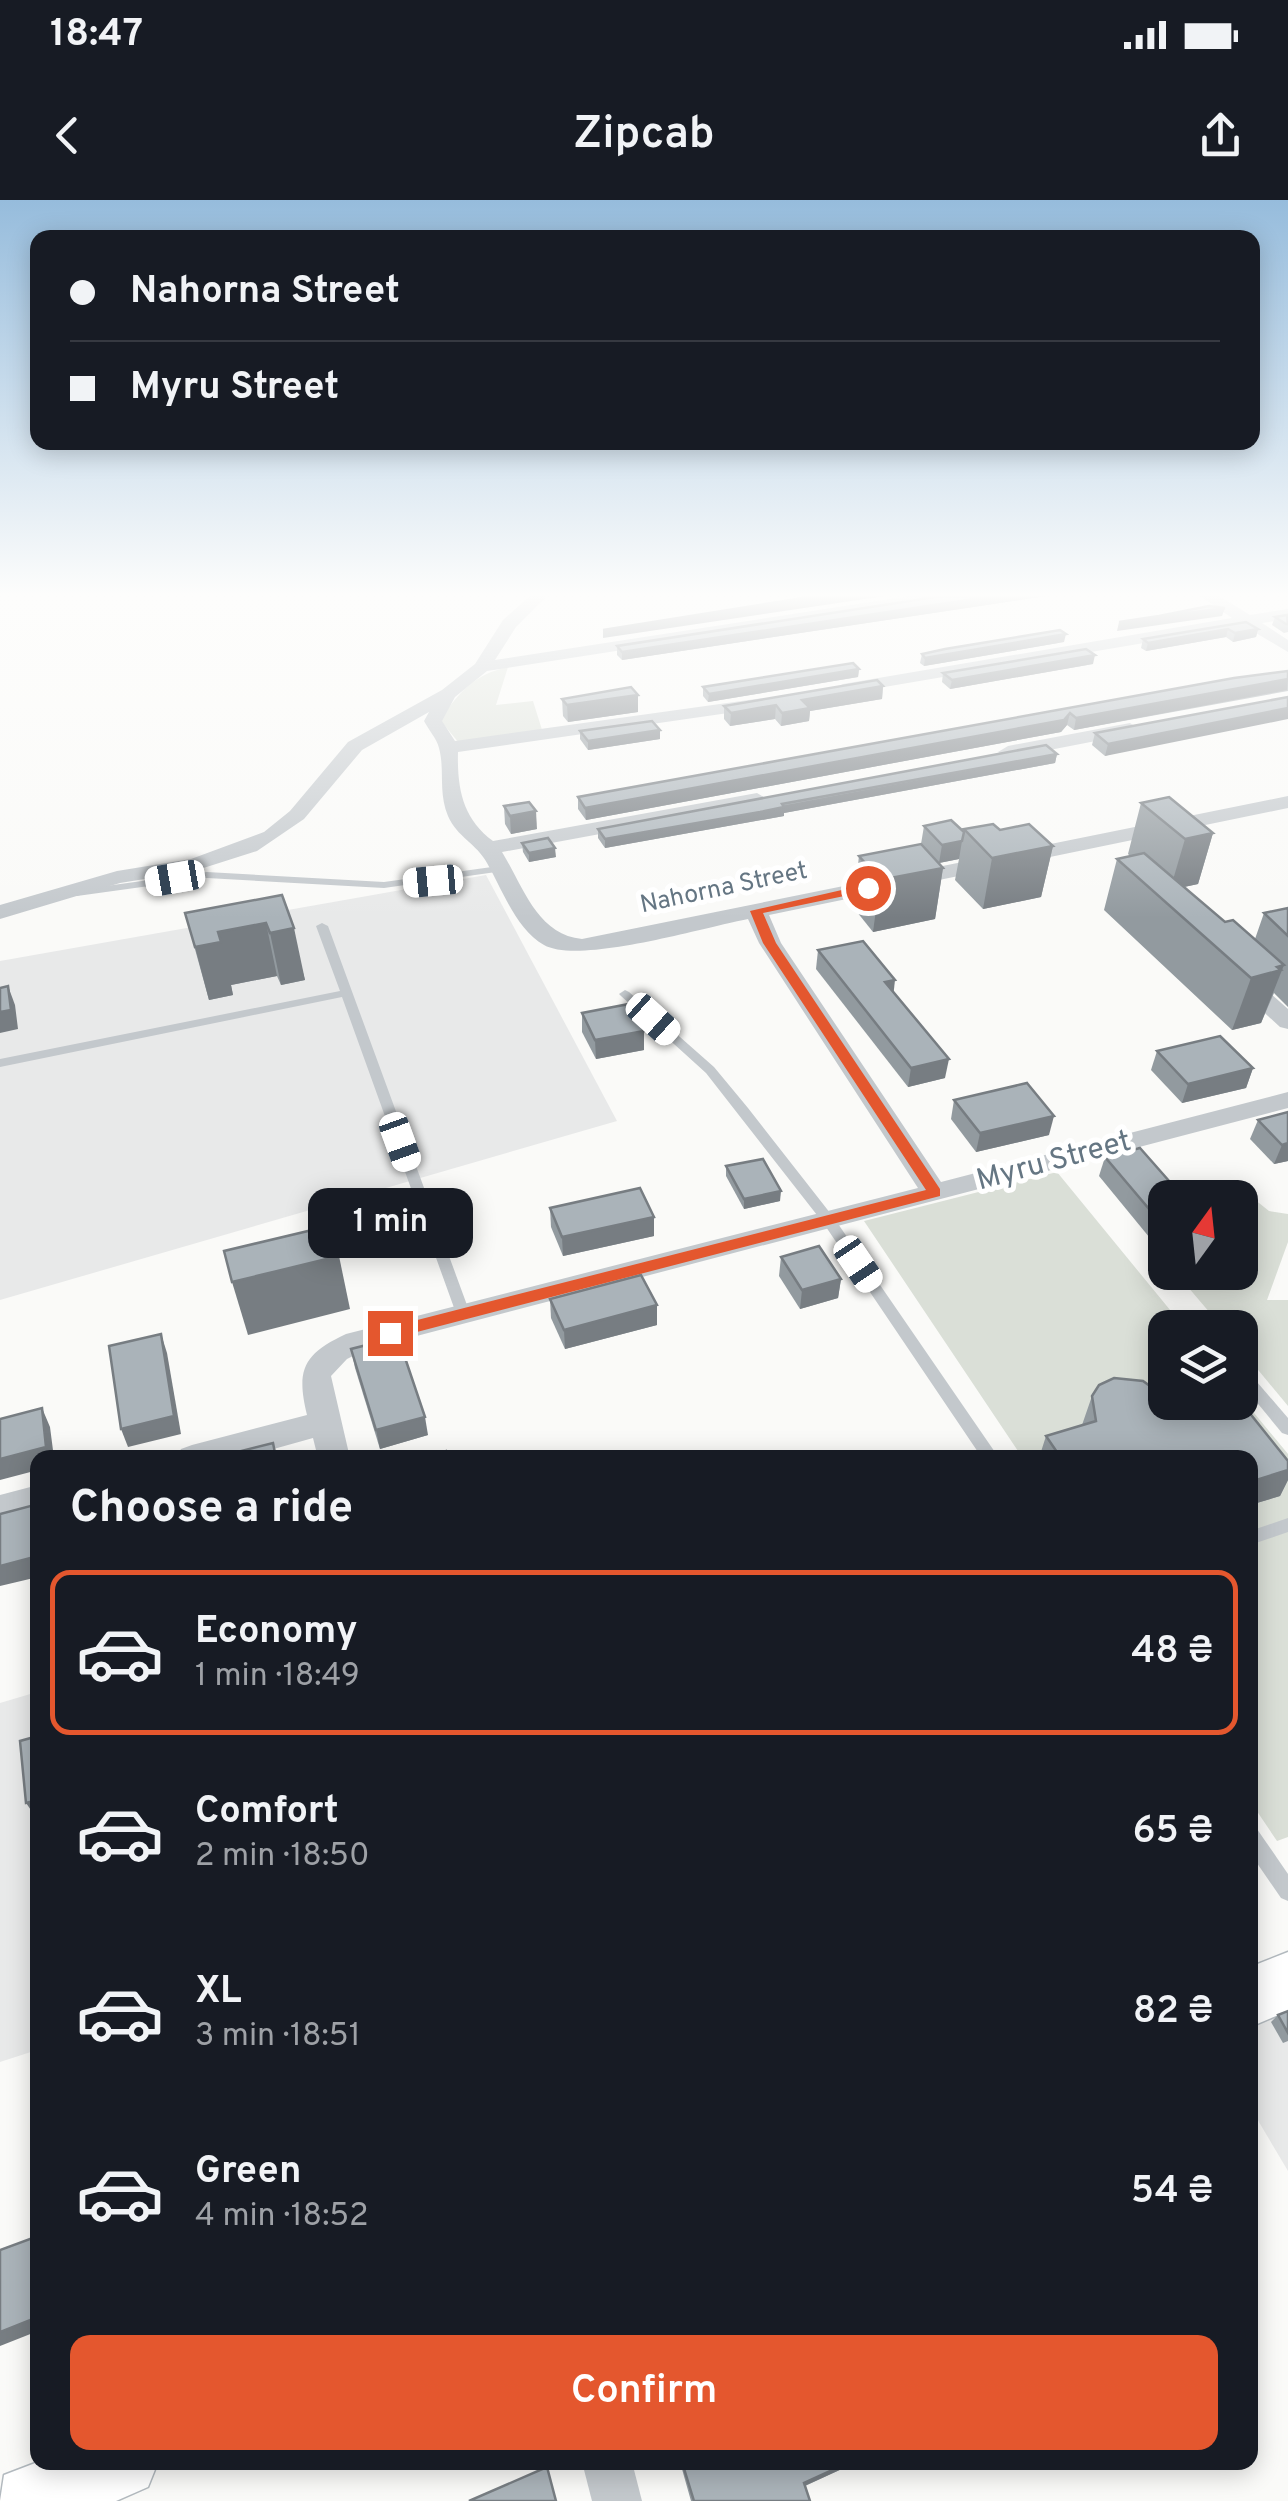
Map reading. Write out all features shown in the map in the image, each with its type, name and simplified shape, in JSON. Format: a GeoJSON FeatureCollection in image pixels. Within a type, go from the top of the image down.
{"type":"FeatureCollection","features":[{"type":"Feature","properties":{"kind":"street"},"geometry":{"type":"LineString","coordinates":[[0,912],[28,900],[117,877],[194,865],[250,848],[297,814],[355,746],[430,703]]}},
{"type":"Feature","properties":{"kind":"street"},"geometry":{"type":"LineString","coordinates":[[443,703],[433,721],[450,748],[445,774],[466,830],[489,848],[498,870]]}},
{"type":"Feature","properties":{"kind":"street"},"geometry":{"type":"LineString","coordinates":[[450,748],[758,703]]}},
{"type":"Feature","properties":{"kind":"street"},"geometry":{"type":"LineString","coordinates":[[981,758],[1154,725]]}},
{"type":"Feature","properties":{"kind":"street"},"geometry":{"type":"LineString","coordinates":[[489,848],[772,796]]}},
{"type":"Feature","properties":{"kind":"street","name":"Nahorna Street"},"geometry":{"type":"LineString","coordinates":[[498,870],[551,940],[582,946],[1288,802]]}},
{"type":"Feature","properties":{"kind":"street"},"geometry":{"type":"LineString","coordinates":[[1093,842],[1121,868]]}},
{"type":"Feature","properties":{"kind":"street"},"geometry":{"type":"LineString","coordinates":[[756,911],[770,943],[935,1193]]}},
{"type":"Feature","properties":{"kind":"street"},"geometry":{"type":"LineString","coordinates":[[1218,958],[1288,1022]]}},
{"type":"Feature","properties":{"kind":"street","name":"Myru Street"},"geometry":{"type":"LineString","coordinates":[[332,1450],[315,1378],[332,1352],[353,1342],[1288,1100]]}},
{"type":"Feature","properties":{"kind":"street"},"geometry":{"type":"LineString","coordinates":[[221,1450],[324,1422]]}},
{"type":"Feature","properties":{"kind":"street"},"geometry":{"type":"LineString","coordinates":[[0,1508],[30,1500]]}},
{"type":"Feature","properties":{"kind":"street"},"geometry":{"type":"LineString","coordinates":[[1258,1994],[1288,1981]]}},
{"type":"Feature","properties":{"kind":"street"},"geometry":{"type":"LineString","coordinates":[[30,2501],[104,2470]]}},
{"type":"Feature","properties":{"kind":"street"},"geometry":{"type":"LineString","coordinates":[[608,2470],[617,2501]]}},
{"type":"Feature","properties":{"kind":"lane"},"geometry":{"type":"LineString","coordinates":[[401,719],[433,721]]}},
{"type":"Feature","properties":{"kind":"lane"},"geometry":{"type":"LineString","coordinates":[[28,900],[207,875],[384,885],[498,870]]}},
{"type":"Feature","properties":{"kind":"lane"},"geometry":{"type":"LineString","coordinates":[[322,926],[464,1316]]}},
{"type":"Feature","properties":{"kind":"lane"},"geometry":{"type":"LineString","coordinates":[[0,1063],[345,994]]}},
{"type":"Feature","properties":{"kind":"lane"},"geometry":{"type":"LineString","coordinates":[[625,994],[710,1070],[829,1221],[986,1450]]}},
{"type":"Feature","properties":{"kind":"lane"},"geometry":{"type":"LineString","coordinates":[[1258,1393],[1288,1429]]}},
{"type":"Feature","properties":{"kind":"lane"},"geometry":{"type":"LineString","coordinates":[[1258,1535],[1288,1525]]}},
{"type":"Feature","properties":{"kind":"lane"},"geometry":{"type":"LineString","coordinates":[[1258,1848],[1288,1891]]}},
{"type":"Feature","properties":{"kind":"shaded area"},"geometry":{"type":"Polygon","coordinates":[[[452,703],[534,703],[543,733],[459,743],[440,720],[452,703]]]}},
{"type":"Feature","properties":{"kind":"shaded area"},"geometry":{"type":"Polygon","coordinates":[[[486,875],[617,1121],[0,1300],[0,961],[486,875]]]}},
{"type":"Feature","properties":{"kind":"shaded area"},"geometry":{"type":"Polygon","coordinates":[[[1057,1172],[1148,1283],[1148,1290],[1154,1290],[1170,1310],[1148,1310],[1148,1420],[1258,1418],[1288,1454],[1288,1837],[1277,1841],[1258,1813],[1258,1450],[1017,1450],[864,1221],[1057,1172]]]}},
{"type":"Feature","properties":{"kind":"shaded area"},"geometry":{"type":"Polygon","coordinates":[[[1258,1202],[1269,1211],[1288,1214],[1288,1242],[1267,1300],[1288,1300],[1288,1406],[1258,1370],[1258,1310],[1208,1310],[1190,1290],[1258,1290],[1258,1202]]]}},
{"type":"Feature","properties":{"kind":"shaded area"},"geometry":{"type":"Polygon","coordinates":[[[30,1694],[30,2052],[0,2062],[0,1703],[30,1694]]]}},
{"type":"Feature","properties":{"kind":"shaded area"},"geometry":{"type":"Polygon","coordinates":[[[1288,1999],[1288,2171],[1258,2120],[1258,2012],[1288,1999]]]}},
{"type":"Feature","properties":{"kind":"building"},"geometry":{"type":"Polygon","coordinates":[[[805,703],[810,708],[782,713],[776,705],[731,713],[724,706],[805,703]]]}},
{"type":"Feature","properties":{"kind":"building"},"geometry":{"type":"Polygon","coordinates":[[[1094,703],[1155,703],[1076,718],[1070,713],[1064,720],[585,808],[578,797],[1094,703]]]}},
{"type":"Feature","properties":{"kind":"building"},"geometry":{"type":"Polygon","coordinates":[[[1254,703],[1288,703],[1288,708],[1108,744],[1095,733],[1254,703]]]}},
{"type":"Feature","properties":{"kind":"building"},"geometry":{"type":"Polygon","coordinates":[[[652,721],[660,730],[588,741],[580,731],[652,721]]]}},
{"type":"Feature","properties":{"kind":"building"},"geometry":{"type":"Polygon","coordinates":[[[1046,745],[1057,754],[605,839],[598,829],[1046,745]]]}},
{"type":"Feature","properties":{"kind":"building"},"geometry":{"type":"Polygon","coordinates":[[[1169,797],[1213,833],[1185,839],[1141,803],[1169,797]]]}},
{"type":"Feature","properties":{"kind":"building"},"geometry":{"type":"Polygon","coordinates":[[[529,802],[536,811],[510,816],[504,806],[529,802]]]}},
{"type":"Feature","properties":{"kind":"building"},"geometry":{"type":"Polygon","coordinates":[[[951,820],[964,832],[962,841],[942,845],[924,826],[951,820]]]}},
{"type":"Feature","properties":{"kind":"building"},"geometry":{"type":"Polygon","coordinates":[[[993,824],[1000,830],[1029,824],[1053,846],[992,858],[964,829],[993,824]]]}},
{"type":"Feature","properties":{"kind":"building"},"geometry":{"type":"Polygon","coordinates":[[[548,838],[555,848],[529,853],[522,843],[548,838]]]}},
{"type":"Feature","properties":{"kind":"building"},"geometry":{"type":"Polygon","coordinates":[[[921,844],[943,868],[880,880],[859,856],[921,844]]]}},
{"type":"Feature","properties":{"kind":"building"},"geometry":{"type":"Polygon","coordinates":[[[1144,853],[1225,922],[1233,920],[1284,965],[1277,967],[1281,970],[1251,978],[1117,859],[1144,853]]]}},
{"type":"Feature","properties":{"kind":"building"},"geometry":{"type":"Polygon","coordinates":[[[282,895],[294,928],[270,933],[266,923],[218,932],[221,942],[195,947],[185,913],[282,895]]]}},
{"type":"Feature","properties":{"kind":"building"},"geometry":{"type":"Polygon","coordinates":[[[1288,908],[1288,936],[1264,913],[1288,908]]]}},
{"type":"Feature","properties":{"kind":"building"},"geometry":{"type":"Polygon","coordinates":[[[863,941],[895,980],[885,982],[949,1059],[911,1068],[818,950],[863,941]]]}},
{"type":"Feature","properties":{"kind":"building"},"geometry":{"type":"Polygon","coordinates":[[[8,986],[11,1010],[0,1012],[0,988],[8,986]]]}},
{"type":"Feature","properties":{"kind":"building"},"geometry":{"type":"Polygon","coordinates":[[[629,1004],[644,1031],[595,1040],[582,1013],[629,1004]]]}},
{"type":"Feature","properties":{"kind":"building"},"geometry":{"type":"Polygon","coordinates":[[[1220,1036],[1253,1068],[1188,1084],[1157,1051],[1220,1036]]]}},
{"type":"Feature","properties":{"kind":"building"},"geometry":{"type":"Polygon","coordinates":[[[1027,1083],[1054,1116],[980,1133],[954,1100],[1027,1083]]]}},
{"type":"Feature","properties":{"kind":"building"},"geometry":{"type":"Polygon","coordinates":[[[1288,1112],[1288,1143],[1282,1145],[1258,1120],[1288,1112]]]}},
{"type":"Feature","properties":{"kind":"building"},"geometry":{"type":"Polygon","coordinates":[[[1140,1148],[1168,1180],[1148,1180],[1148,1208],[1105,1157],[1140,1148]]]}},
{"type":"Feature","properties":{"kind":"building"},"geometry":{"type":"Polygon","coordinates":[[[763,1159],[781,1191],[744,1199],[726,1166],[763,1159]]]}},
{"type":"Feature","properties":{"kind":"building"},"geometry":{"type":"Polygon","coordinates":[[[640,1188],[654,1217],[562,1237],[550,1208],[640,1188]]]}},
{"type":"Feature","properties":{"kind":"building"},"geometry":{"type":"Polygon","coordinates":[[[329,1226],[339,1256],[232,1282],[224,1251],[329,1226]]]}},
{"type":"Feature","properties":{"kind":"building"},"geometry":{"type":"Polygon","coordinates":[[[819,1246],[841,1279],[802,1290],[781,1257],[819,1246]]]}},
{"type":"Feature","properties":{"kind":"building"},"geometry":{"type":"Polygon","coordinates":[[[641,1275],[657,1305],[564,1330],[550,1299],[641,1275]]]}},
{"type":"Feature","properties":{"kind":"building"},"geometry":{"type":"Polygon","coordinates":[[[161,1334],[174,1416],[121,1429],[109,1346],[161,1334]]]}},
{"type":"Feature","properties":{"kind":"building"},"geometry":{"type":"Polygon","coordinates":[[[398,1337],[425,1417],[376,1430],[351,1349],[398,1337]]]}},
{"type":"Feature","properties":{"kind":"building"},"geometry":{"type":"Polygon","coordinates":[[[1114,1378],[1143,1381],[1148,1385],[1148,1420],[1255,1420],[1288,1461],[1288,1470],[1258,1479],[1258,1450],[1056,1450],[1046,1436],[1096,1421],[1092,1396],[1099,1385],[1114,1378]]]}},
{"type":"Feature","properties":{"kind":"building"},"geometry":{"type":"Polygon","coordinates":[[[42,1408],[46,1447],[0,1459],[0,1419],[42,1408]]]}},
{"type":"Feature","properties":{"kind":"building"},"geometry":{"type":"Polygon","coordinates":[[[273,1443],[274,1450],[245,1450],[273,1443]]]}},
{"type":"Feature","properties":{"kind":"building"},"geometry":{"type":"Polygon","coordinates":[[[30,1506],[30,1558],[0,1566],[0,1514],[30,1506]]]}},
{"type":"Feature","properties":{"kind":"building"},"geometry":{"type":"Polygon","coordinates":[[[30,1738],[30,1802],[26,1803],[20,1741],[30,1738]]]}},
{"type":"Feature","properties":{"kind":"building"},"geometry":{"type":"Polygon","coordinates":[[[1288,2011],[1288,2033],[1278,2015],[1288,2011]]]}},
{"type":"Feature","properties":{"kind":"building"},"geometry":{"type":"Polygon","coordinates":[[[30,2239],[30,2320],[0,2332],[0,2250],[30,2239]]]}},
{"type":"Feature","properties":{"kind":"building"},"geometry":{"type":"Polygon","coordinates":[[[548,2470],[556,2501],[469,2501],[548,2470]]]}},
{"type":"Feature","properties":{"kind":"building"},"geometry":{"type":"Polygon","coordinates":[[[684,2470],[832,2470],[804,2483],[810,2501],[694,2501],[684,2470]]]}},
{"type":"Feature","properties":{"kind":"route"},"geometry":{"type":"LineString","coordinates":[[390,1333],[935,1193],[770,943],[756,911],[868,888]]}}]}
